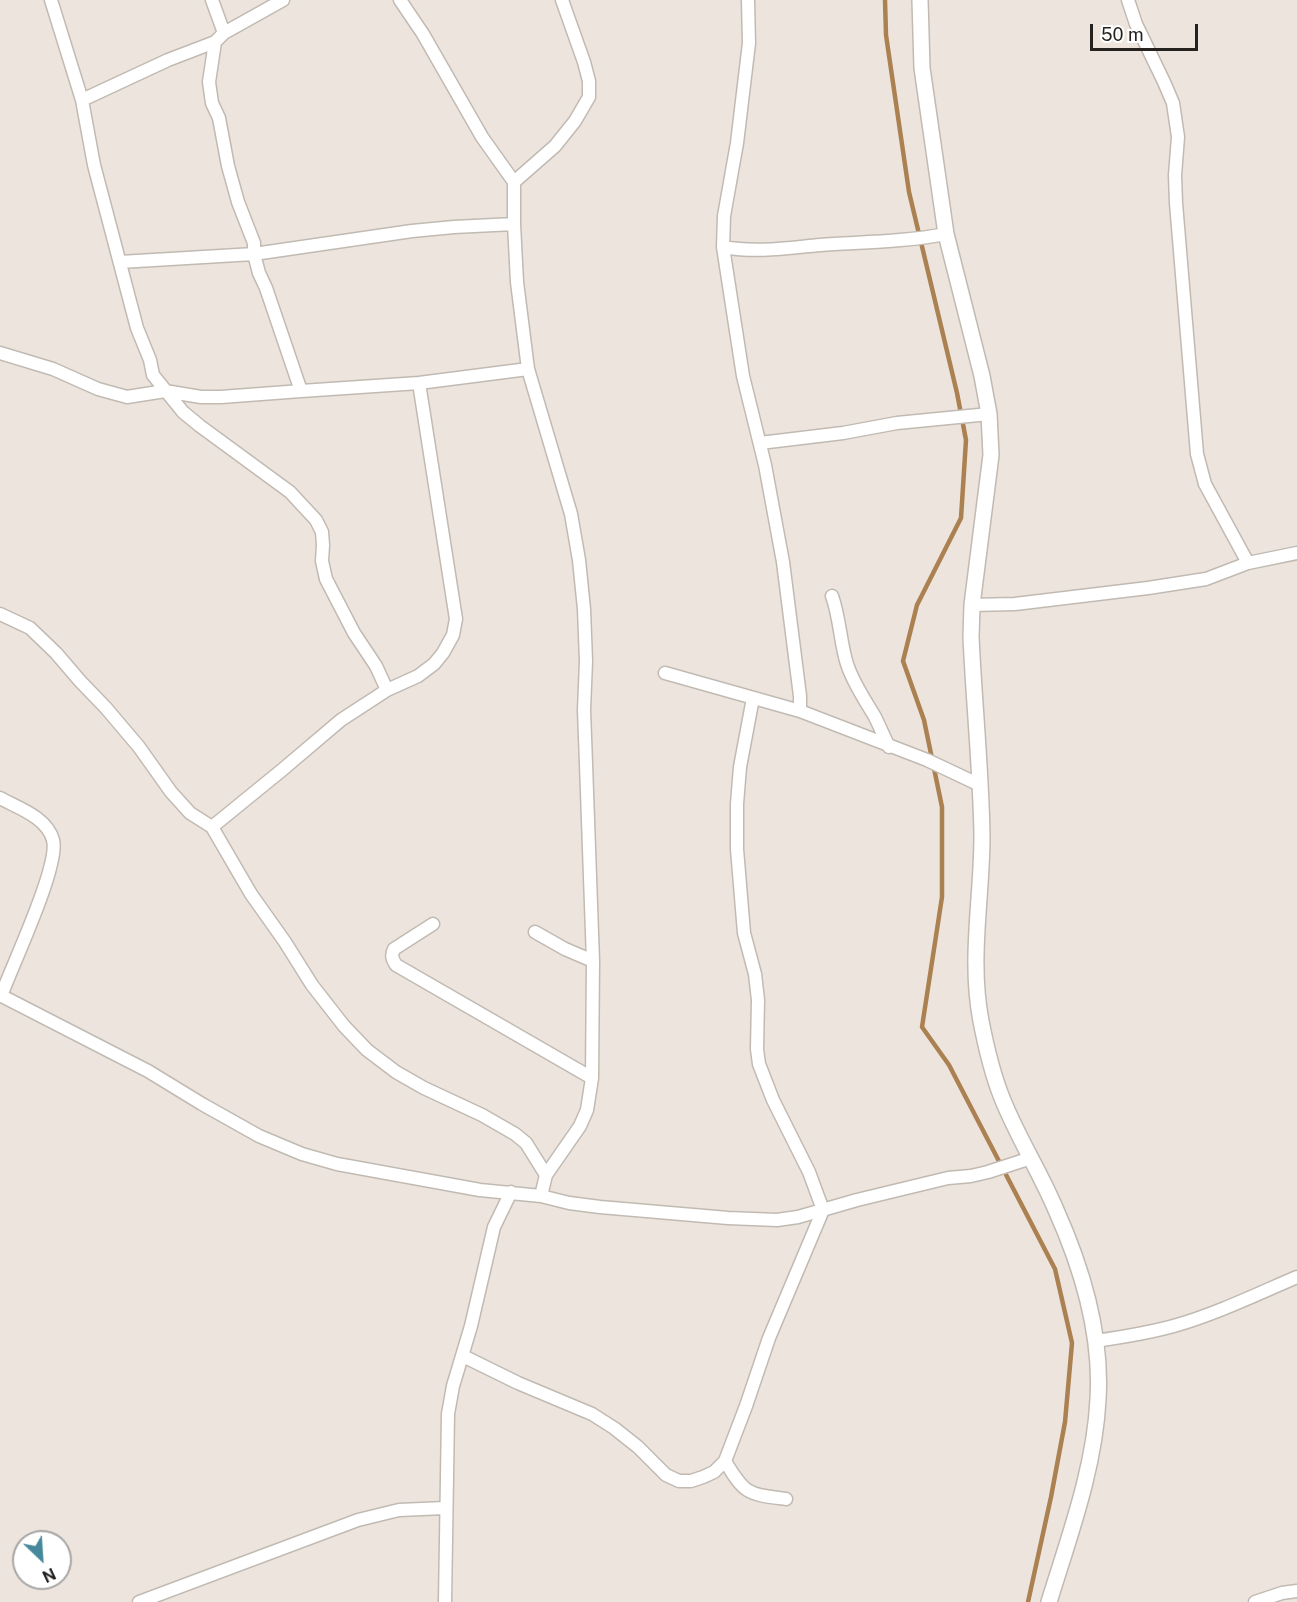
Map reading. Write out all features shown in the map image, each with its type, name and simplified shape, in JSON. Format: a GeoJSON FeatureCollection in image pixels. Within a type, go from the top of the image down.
{"type":"FeatureCollection","features":[{"type":"Feature","properties":{"kind":"street"},"geometry":{"type":"LineString","coordinates":[[51,0],[82,100],[94,165],[137,328],[150,360],[153,375],[183,412],[290,492],[316,520],[322,532],[322,561],[326,579],[354,633],[376,666],[387,690]]}},
{"type":"Feature","properties":{"kind":"street"},"geometry":{"type":"LineString","coordinates":[[212,0],[219,38],[209,82],[212,103],[219,118],[228,166],[238,202],[254,243],[254,254],[259,273],[301,391]]}},
{"type":"Feature","properties":{"kind":"street"},"geometry":{"type":"LineString","coordinates":[[82,100],[219,38],[283,0]]}},
{"type":"Feature","properties":{"kind":"street"},"geometry":{"type":"LineString","coordinates":[[400,0],[423,34],[482,137],[514,182],[517,282],[528,369],[571,514],[579,560],[584,609],[585,753],[593,961],[592,1078],[587,1110],[580,1126],[546,1174],[541,1196]]}},
{"type":"Feature","properties":{"kind":"street"},"geometry":{"type":"LineString","coordinates":[[514,182],[555,146],[575,121],[589,97],[589,81],[584,62],[562,0]]}},
{"type":"Feature","properties":{"kind":"street"},"geometry":{"type":"LineString","coordinates":[[748,0],[748,54],[737,143],[724,216],[723,247],[743,376],[770,486],[783,562],[800,711]]}},
{"type":"Feature","properties":{"kind":"street"},"geometry":{"type":"LineString","coordinates":[[921,0],[922,68],[946,234],[982,376],[989,414],[991,455],[972,605],[971,637],[982,836],[976,947],[980,1017],[988,1055],[1002,1097],[1057,1211],[1081,1276],[1095,1341],[1098,1368],[1098,1399],[1086,1476],[1049,1602]]}},
{"type":"Feature","properties":{"kind":"street"},"geometry":{"type":"LineString","coordinates":[[1128,0],[1136,24],[1173,102],[1176,119],[1178,137],[1175,175],[1176,203],[1197,454],[1205,484],[1248,564]]}},
{"type":"Feature","properties":{"kind":"street"},"geometry":{"type":"LineString","coordinates":[[120,262],[254,254],[412,231],[514,224]]}},
{"type":"Feature","properties":{"kind":"street"},"geometry":{"type":"LineString","coordinates":[[723,247],[764,251],[923,238],[946,234]]}},
{"type":"Feature","properties":{"kind":"street"},"geometry":{"type":"LineString","coordinates":[[0,353],[53,369],[98,389],[127,397],[165,391],[201,397],[220,397],[419,383],[528,369]]}},
{"type":"Feature","properties":{"kind":"street"},"geometry":{"type":"LineString","coordinates":[[212,827],[340,720],[387,690],[418,676],[434,664],[453,635],[456,620],[419,383]]}},
{"type":"Feature","properties":{"kind":"street"},"geometry":{"type":"LineString","coordinates":[[760,443],[843,434],[897,423],[989,414]]}},
{"type":"Feature","properties":{"kind":"street"},"geometry":{"type":"LineString","coordinates":[[972,605],[1015,604],[1206,579],[1248,564],[1297,554]]}},
{"type":"Feature","properties":{"kind":"street"},"geometry":{"type":"LineString","coordinates":[[832,596],[848,665],[889,747]]}},
{"type":"Feature","properties":{"kind":"street"},"geometry":{"type":"LineString","coordinates":[[0,614],[30,628],[56,652],[139,747],[171,792],[190,813],[212,827],[251,894],[312,985],[344,1026],[367,1050],[396,1072],[424,1088],[482,1115],[515,1134],[526,1143],[546,1174]]}},
{"type":"Feature","properties":{"kind":"street"},"geometry":{"type":"LineString","coordinates":[[665,673],[800,711],[927,760],[980,785]]}},
{"type":"Feature","properties":{"kind":"street"},"geometry":{"type":"LineString","coordinates":[[463,1356],[518,1383],[592,1414],[638,1447],[666,1475],[679,1481],[703,1478],[714,1472],[725,1461],[769,1338],[823,1210],[809,1172],[773,1100],[759,1064],[758,1000],[755,974],[744,933],[736,804],[753,698]]}},
{"type":"Feature","properties":{"kind":"street"},"geometry":{"type":"LineString","coordinates":[[0,798],[40,820],[53,840],[54,851],[44,887],[0,995],[148,1071],[260,1136],[302,1154],[383,1174],[480,1190],[541,1196],[569,1203],[754,1220],[777,1220],[798,1216],[948,1178],[988,1172],[1031,1158]]}},
{"type":"Feature","properties":{"kind":"street"},"geometry":{"type":"LineString","coordinates":[[433,924],[394,949],[392,954],[396,965],[592,1078]]}},
{"type":"Feature","properties":{"kind":"street"},"geometry":{"type":"LineString","coordinates":[[535,932],[593,961]]}},
{"type":"Feature","properties":{"kind":"street"},"geometry":{"type":"LineString","coordinates":[[445,1602],[448,1414],[453,1386],[463,1356],[494,1227],[512,1192]]}},
{"type":"Feature","properties":{"kind":"street"},"geometry":{"type":"LineString","coordinates":[[1095,1341],[1137,1335],[1177,1325],[1297,1277]]}},
{"type":"Feature","properties":{"kind":"street"},"geometry":{"type":"LineString","coordinates":[[725,1461],[737,1482],[746,1490],[757,1496],[786,1499]]}},
{"type":"Feature","properties":{"kind":"street"},"geometry":{"type":"LineString","coordinates":[[139,1602],[358,1520],[399,1510],[445,1508]]}},
{"type":"Feature","properties":{"kind":"street"},"geometry":{"type":"LineString","coordinates":[[1255,1602],[1282,1593],[1297,1591]]}},
{"type":"Feature","properties":{"kind":"waterway"},"geometry":{"type":"LineString","coordinates":[[885,0],[886,35],[909,192],[966,440],[961,518],[917,605],[903,661],[924,720],[942,807],[942,897],[922,1027],[949,1065],[1055,1269],[1072,1343],[1065,1422],[1028,1602]]}}]}
